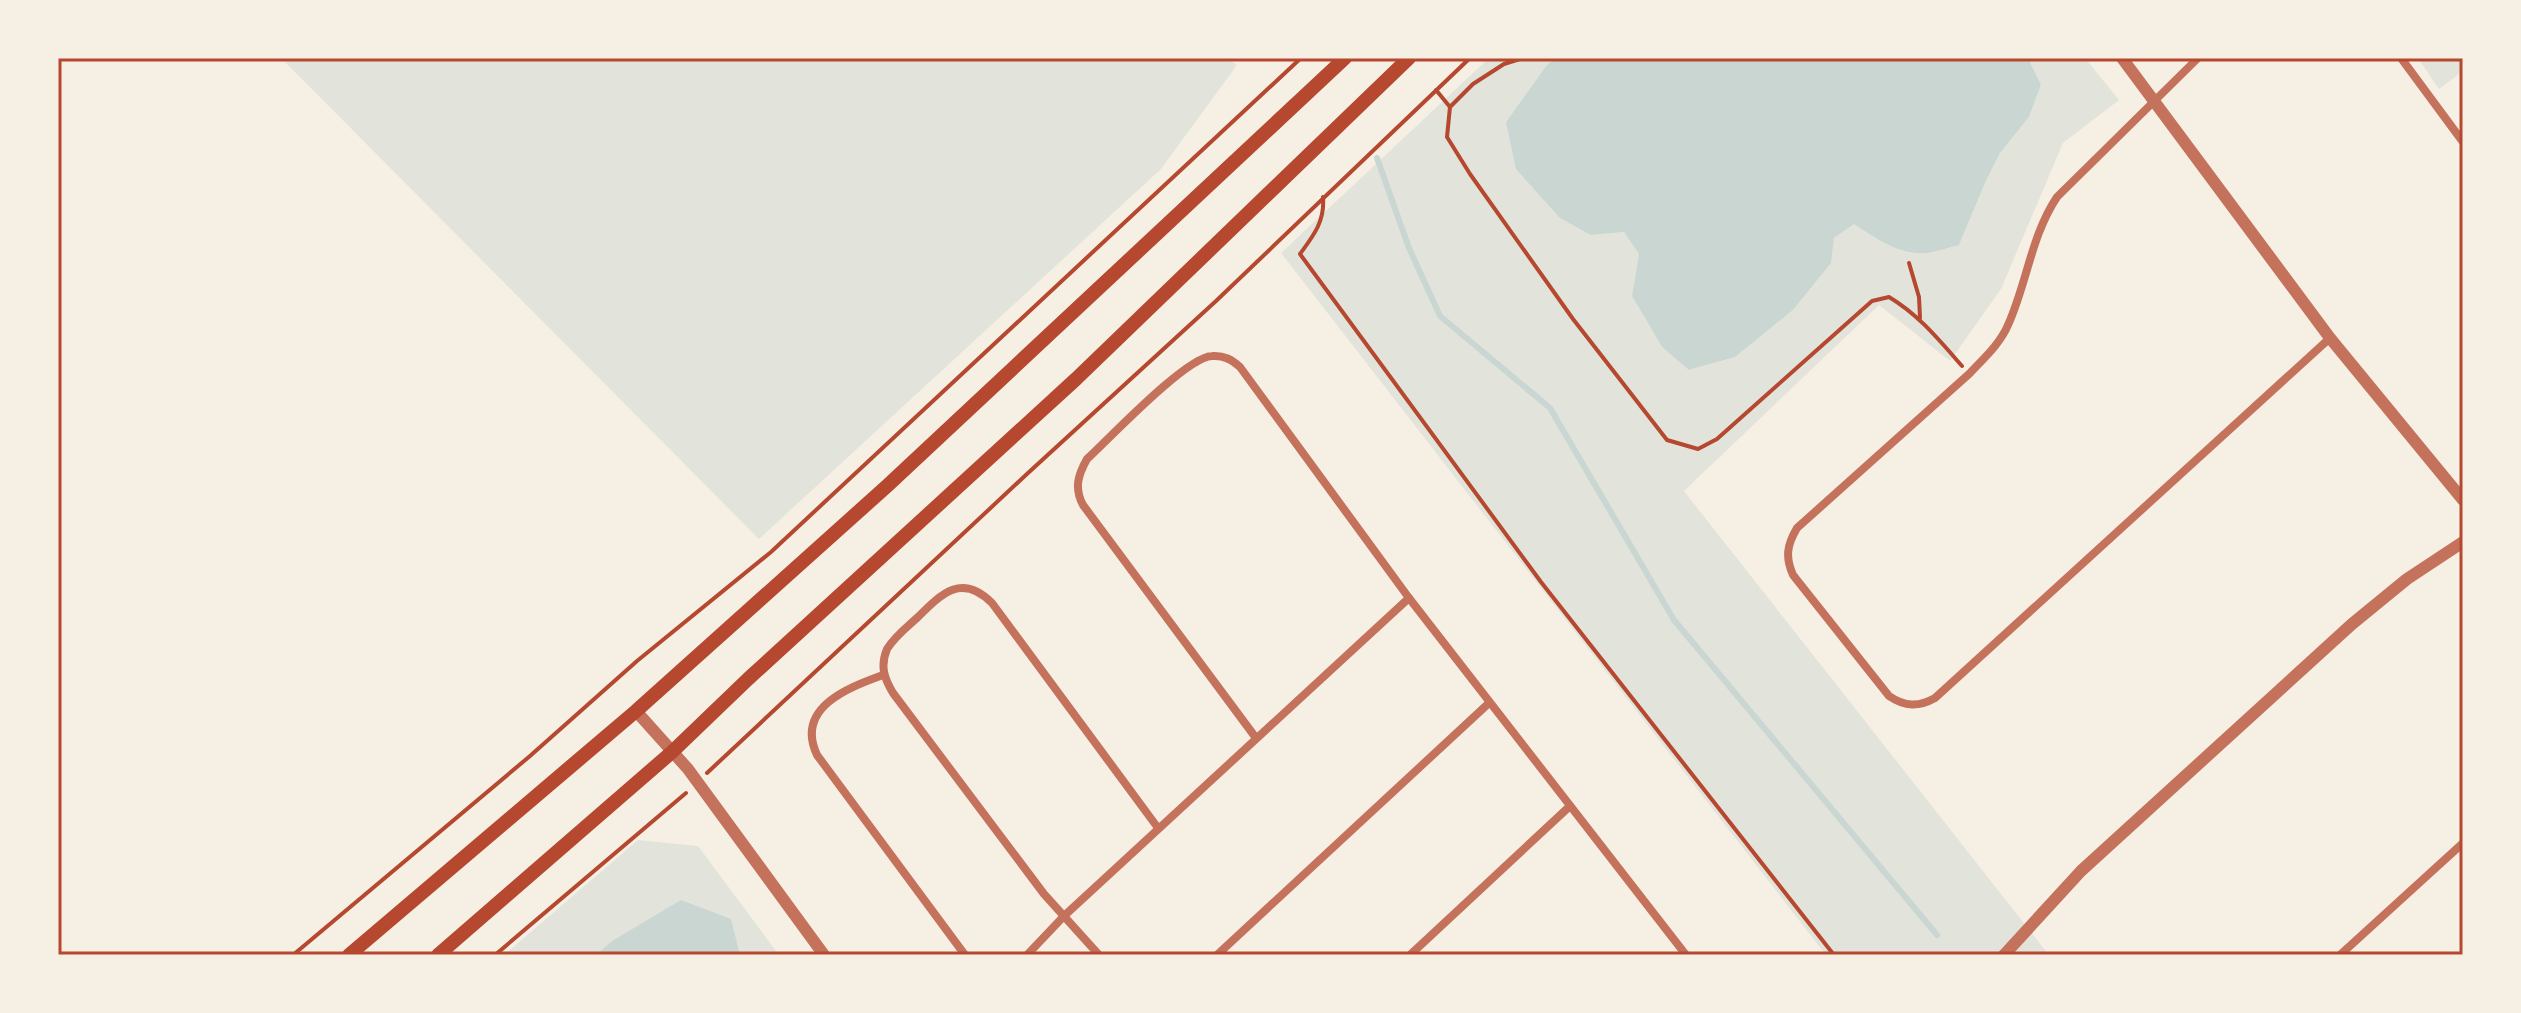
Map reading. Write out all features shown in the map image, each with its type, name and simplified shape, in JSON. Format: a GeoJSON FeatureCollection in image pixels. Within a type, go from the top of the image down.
{"type":"FeatureCollection","features":[{"type":"Feature","properties":{"kind":"main road"},"geometry":{"type":"LineString","coordinates":[[349,955],[636,711],[887,486],[1345,58]]}},
{"type":"Feature","properties":{"kind":"main road"},"geometry":{"type":"LineString","coordinates":[[438,955],[672,752],[1076,379],[1409,58]]}},
{"type":"Feature","properties":{"kind":"street"},"geometry":{"type":"LineString","coordinates":[[2122,58],[2330,338],[2463,500]]}},
{"type":"Feature","properties":{"kind":"street"},"geometry":{"type":"LineString","coordinates":[[2198,58],[2057,197],[2041,225],[2008,327],[1992,350],[1797,528],[1787,552],[1793,575],[1889,696],[1899,703],[1926,703],[2330,338]]}},
{"type":"Feature","properties":{"kind":"street"},"geometry":{"type":"LineString","coordinates":[[2401,58],[2463,142]]}},
{"type":"Feature","properties":{"kind":"street"},"geometry":{"type":"LineString","coordinates":[[1256,738],[1079,498],[1078,478],[1087,459],[1167,385],[1198,359],[1210,355],[1231,359],[1240,367],[1409,598],[1686,955]]}},
{"type":"Feature","properties":{"kind":"street"},"geometry":{"type":"LineString","coordinates":[[2004,955],[2081,871],[2352,624],[2407,579],[2463,542]]}},
{"type":"Feature","properties":{"kind":"street"},"geometry":{"type":"LineString","coordinates":[[1099,955],[1064,916],[907,713],[883,675],[883,658],[892,640],[942,594],[956,588],[971,588],[983,593],[1158,828]]}},
{"type":"Feature","properties":{"kind":"street"},"geometry":{"type":"LineString","coordinates":[[1027,955],[1158,828],[1409,598]]}},
{"type":"Feature","properties":{"kind":"street"},"geometry":{"type":"LineString","coordinates":[[883,675],[843,690],[815,717],[811,741],[817,755],[965,955]]}},
{"type":"Feature","properties":{"kind":"street"},"geometry":{"type":"LineString","coordinates":[[1217,955],[1489,703]]}},
{"type":"Feature","properties":{"kind":"street"},"geometry":{"type":"LineString","coordinates":[[636,711],[698,782],[824,955]]}},
{"type":"Feature","properties":{"kind":"street"},"geometry":{"type":"LineString","coordinates":[[1410,955],[1570,806]]}},
{"type":"Feature","properties":{"kind":"street"},"geometry":{"type":"LineString","coordinates":[[2340,955],[2463,843]]}},
{"type":"Feature","properties":{"kind":"path"},"geometry":{"type":"LineString","coordinates":[[293,955],[530,756],[637,661],[771,552],[1301,58]]}},
{"type":"Feature","properties":{"kind":"path"},"geometry":{"type":"LineString","coordinates":[[495,955],[698,782],[1216,301],[1470,58]]}},
{"type":"Feature","properties":{"kind":"path"},"geometry":{"type":"LineString","coordinates":[[1523,58],[1504,64],[1473,84],[1450,107],[1447,137],[1573,319],[1667,440],[1698,449],[1717,439],[1872,301],[1889,297],[1920,318],[1969,374]]}},
{"type":"Feature","properties":{"kind":"path"},"geometry":{"type":"LineString","coordinates":[[1436,90],[1450,107]]}},
{"type":"Feature","properties":{"kind":"path"},"geometry":{"type":"LineString","coordinates":[[1323,196],[1325,214],[1300,254],[1541,582],[1834,955]]}},
{"type":"Feature","properties":{"kind":"path"},"geometry":{"type":"LineString","coordinates":[[1909,263],[1919,297],[1920,318]]}},
{"type":"Feature","properties":{"kind":"shaded area"},"geometry":{"type":"Polygon","coordinates":[[[281,58],[1227,58],[1237,65],[1161,169],[759,539],[281,58]]]}},
{"type":"Feature","properties":{"kind":"shaded area"},"geometry":{"type":"Polygon","coordinates":[[[1489,58],[1555,58],[1506,122],[1591,235],[1624,232],[1639,254],[1632,296],[1662,347],[1690,370],[1735,357],[1793,310],[1830,263],[1834,238],[1854,224],[1879,240],[1907,252],[1927,253],[1959,245],[2000,153],[2029,117],[2041,85],[2028,58],[2085,58],[2119,100],[2063,143],[2001,289],[1950,361],[1879,305],[1684,491],[2049,955],[1826,955],[1281,253],[1489,58]]]}},
{"type":"Feature","properties":{"kind":"shaded area"},"geometry":{"type":"Polygon","coordinates":[[[1555,58],[2028,58],[2041,85],[2029,117],[2000,153],[1959,245],[1927,253],[1907,252],[1888,245],[1854,224],[1834,238],[1831,263],[1793,310],[1735,357],[1689,370],[1662,347],[1632,296],[1639,254],[1624,232],[1591,235],[1560,218],[1516,169],[1506,122],[1555,58]]]}},
{"type":"Feature","properties":{"kind":"shaded area"},"geometry":{"type":"Polygon","coordinates":[[[2418,58],[2463,58],[2463,71],[2439,89],[2418,58]]]}},
{"type":"Feature","properties":{"kind":"shaded area"},"geometry":{"type":"Polygon","coordinates":[[[638,840],[698,846],[779,955],[740,955],[730,919],[681,901],[612,941],[596,955],[504,955],[638,840]]]}},
{"type":"Feature","properties":{"kind":"shaded area"},"geometry":{"type":"Polygon","coordinates":[[[681,900],[731,919],[740,955],[596,955],[612,941],[681,900]]]}},
{"type":"Feature","properties":{"kind":"waterway"},"geometry":{"type":"LineString","coordinates":[[1377,158],[1409,248],[1440,316],[1550,408],[1674,620],[1937,935]]}}]}
